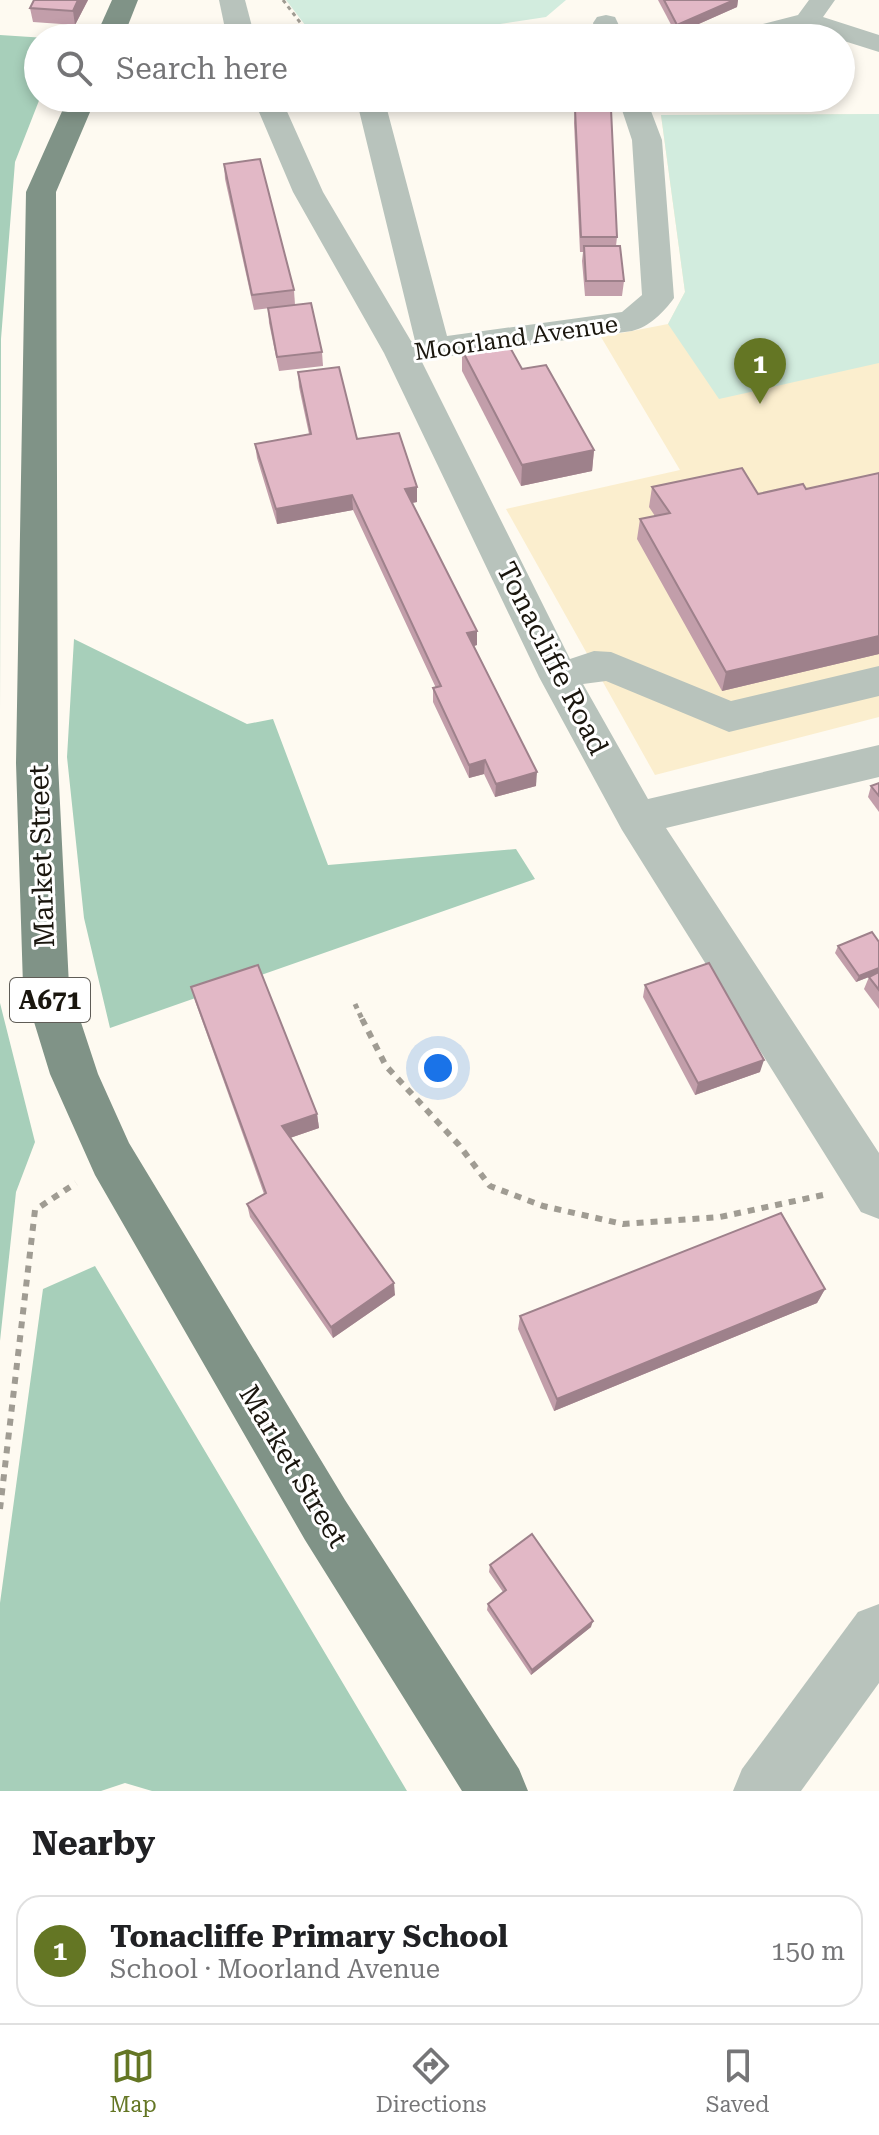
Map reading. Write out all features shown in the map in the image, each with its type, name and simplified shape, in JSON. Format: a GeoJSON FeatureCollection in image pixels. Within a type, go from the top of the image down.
{"type":"FeatureCollection","features":[{"type":"Feature","properties":{"kind":"main road"},"geometry":{"type":"LineString","coordinates":[[115,24],[125,0]]}},
{"type":"Feature","properties":{"kind":"main road","name":"Market Street"},"geometry":{"type":"LineString","coordinates":[[76,112],[41,192],[37,763],[46,986],[74,1074],[112,1159],[325,1520],[497,1791]]}},
{"type":"Feature","properties":{"kind":"street"},"geometry":{"type":"LineString","coordinates":[[232,0],[238,24]]}},
{"type":"Feature","properties":{"kind":"street"},"geometry":{"type":"LineString","coordinates":[[778,24],[814,10],[841,24]]}},
{"type":"Feature","properties":{"kind":"street"},"geometry":{"type":"LineString","coordinates":[[855,31],[879,44]]}},
{"type":"Feature","properties":{"kind":"street","name":"Tonacliffe Road"},"geometry":{"type":"LineString","coordinates":[[273,112],[308,192],[417,350],[559,677],[637,818],[875,1190]]}},
{"type":"Feature","properties":{"kind":"street"},"geometry":{"type":"LineString","coordinates":[[373,112],[417,350]]}},
{"type":"Feature","properties":{"kind":"street","name":"Moorland Avenue"},"geometry":{"type":"LineString","coordinates":[[417,350],[632,321],[658,298],[647,140],[637,112]]}},
{"type":"Feature","properties":{"kind":"street"},"geometry":{"type":"LineString","coordinates":[[559,677],[594,666],[611,667],[729,717],[879,681]]}},
{"type":"Feature","properties":{"kind":"street"},"geometry":{"type":"LineString","coordinates":[[637,818],[879,761]]}},
{"type":"Feature","properties":{"kind":"street"},"geometry":{"type":"LineString","coordinates":[[764,1791],[879,1633]]}},
{"type":"Feature","properties":{"kind":"path"},"geometry":{"type":"LineString","coordinates":[[283,0],[301,24]]}},
{"type":"Feature","properties":{"kind":"path"},"geometry":{"type":"LineString","coordinates":[[355,1004],[386,1066],[459,1145],[490,1186],[543,1206],[623,1224],[706,1218],[875,1190]]}},
{"type":"Feature","properties":{"kind":"path"},"geometry":{"type":"LineString","coordinates":[[0,1509],[35,1210]]}},
{"type":"Feature","properties":{"kind":"shaded area"},"geometry":{"type":"Polygon","coordinates":[[[879,114],[879,717],[655,775],[506,509],[680,470],[601,337],[668,324],[685,292],[661,115],[879,114]]]}},
{"type":"Feature","properties":{"kind":"green space"},"geometry":{"type":"Polygon","coordinates":[[[286,0],[566,0],[546,17],[500,24],[304,24],[286,0]]]}},
{"type":"Feature","properties":{"kind":"green space"},"geometry":{"type":"Polygon","coordinates":[[[0,35],[24,37],[24,112],[35,112],[15,162],[1,339],[0,716],[0,35]]]}},
{"type":"Feature","properties":{"kind":"green space"},"geometry":{"type":"Polygon","coordinates":[[[879,114],[879,363],[719,399],[668,324],[685,292],[661,115],[879,114]]]}},
{"type":"Feature","properties":{"kind":"green space"},"geometry":{"type":"Polygon","coordinates":[[[74,639],[247,724],[273,719],[328,865],[516,849],[535,879],[110,1028],[84,918],[67,757],[74,639]]]}},
{"type":"Feature","properties":{"kind":"green space"},"geometry":{"type":"Polygon","coordinates":[[[0,1003],[35,1142],[16,1192],[0,1341],[0,1003]]]}},
{"type":"Feature","properties":{"kind":"green space"},"geometry":{"type":"Polygon","coordinates":[[[95,1266],[407,1791],[152,1791],[125,1783],[101,1791],[0,1791],[0,1603],[43,1289],[95,1266]]]}},
{"type":"Feature","properties":{"kind":"building"},"geometry":{"type":"Polygon","coordinates":[[[34,0],[78,0],[73,11],[30,8],[34,0]]]}},
{"type":"Feature","properties":{"kind":"building"},"geometry":{"type":"Polygon","coordinates":[[[664,0],[734,0],[679,24],[664,0]]]}},
{"type":"Feature","properties":{"kind":"building"},"geometry":{"type":"Polygon","coordinates":[[[575,112],[611,112],[617,237],[581,237],[575,112]]]}},
{"type":"Feature","properties":{"kind":"building"},"geometry":{"type":"Polygon","coordinates":[[[260,159],[294,290],[252,295],[224,164],[260,159]]]}},
{"type":"Feature","properties":{"kind":"building"},"geometry":{"type":"Polygon","coordinates":[[[584,246],[620,246],[624,281],[586,281],[584,246]]]}},
{"type":"Feature","properties":{"kind":"building"},"geometry":{"type":"Polygon","coordinates":[[[311,303],[322,352],[277,357],[268,308],[311,303]]]}},
{"type":"Feature","properties":{"kind":"building"},"geometry":{"type":"Polygon","coordinates":[[[507,342],[522,369],[546,365],[594,450],[522,465],[462,350],[507,342]]]}},
{"type":"Feature","properties":{"kind":"building"},"geometry":{"type":"Polygon","coordinates":[[[339,367],[357,439],[399,433],[417,487],[405,489],[477,631],[467,633],[537,772],[496,784],[485,760],[469,765],[433,688],[441,686],[352,495],[276,509],[255,444],[311,434],[298,372],[339,367]]]}},
{"type":"Feature","properties":{"kind":"building"},"geometry":{"type":"Polygon","coordinates":[[[742,468],[758,494],[803,484],[806,489],[879,473],[879,636],[726,672],[640,519],[670,513],[652,487],[742,468]]]}},
{"type":"Feature","properties":{"kind":"building"},"geometry":{"type":"Polygon","coordinates":[[[879,783],[879,796],[871,786],[879,783]]]}},
{"type":"Feature","properties":{"kind":"building"},"geometry":{"type":"Polygon","coordinates":[[[872,932],[879,942],[879,968],[859,976],[838,946],[872,932]]]}},
{"type":"Feature","properties":{"kind":"building"},"geometry":{"type":"Polygon","coordinates":[[[709,963],[764,1060],[698,1083],[645,985],[709,963]]]}},
{"type":"Feature","properties":{"kind":"building"},"geometry":{"type":"Polygon","coordinates":[[[258,965],[317,1114],[282,1126],[394,1283],[331,1327],[247,1204],[266,1193],[191,987],[258,965]]]}},
{"type":"Feature","properties":{"kind":"building"},"geometry":{"type":"Polygon","coordinates":[[[879,972],[879,990],[869,977],[879,972]]]}},
{"type":"Feature","properties":{"kind":"building"},"geometry":{"type":"Polygon","coordinates":[[[781,1213],[825,1289],[557,1399],[520,1316],[781,1213]]]}},
{"type":"Feature","properties":{"kind":"building"},"geometry":{"type":"Polygon","coordinates":[[[532,1534],[593,1621],[532,1670],[488,1604],[506,1590],[490,1565],[532,1534]]]}},
{"type":"Feature","properties":{"kind":"place","name":"Tonacliffe Primary School"},"geometry":{"type":"Point","coordinates":[760,404]}}]}
